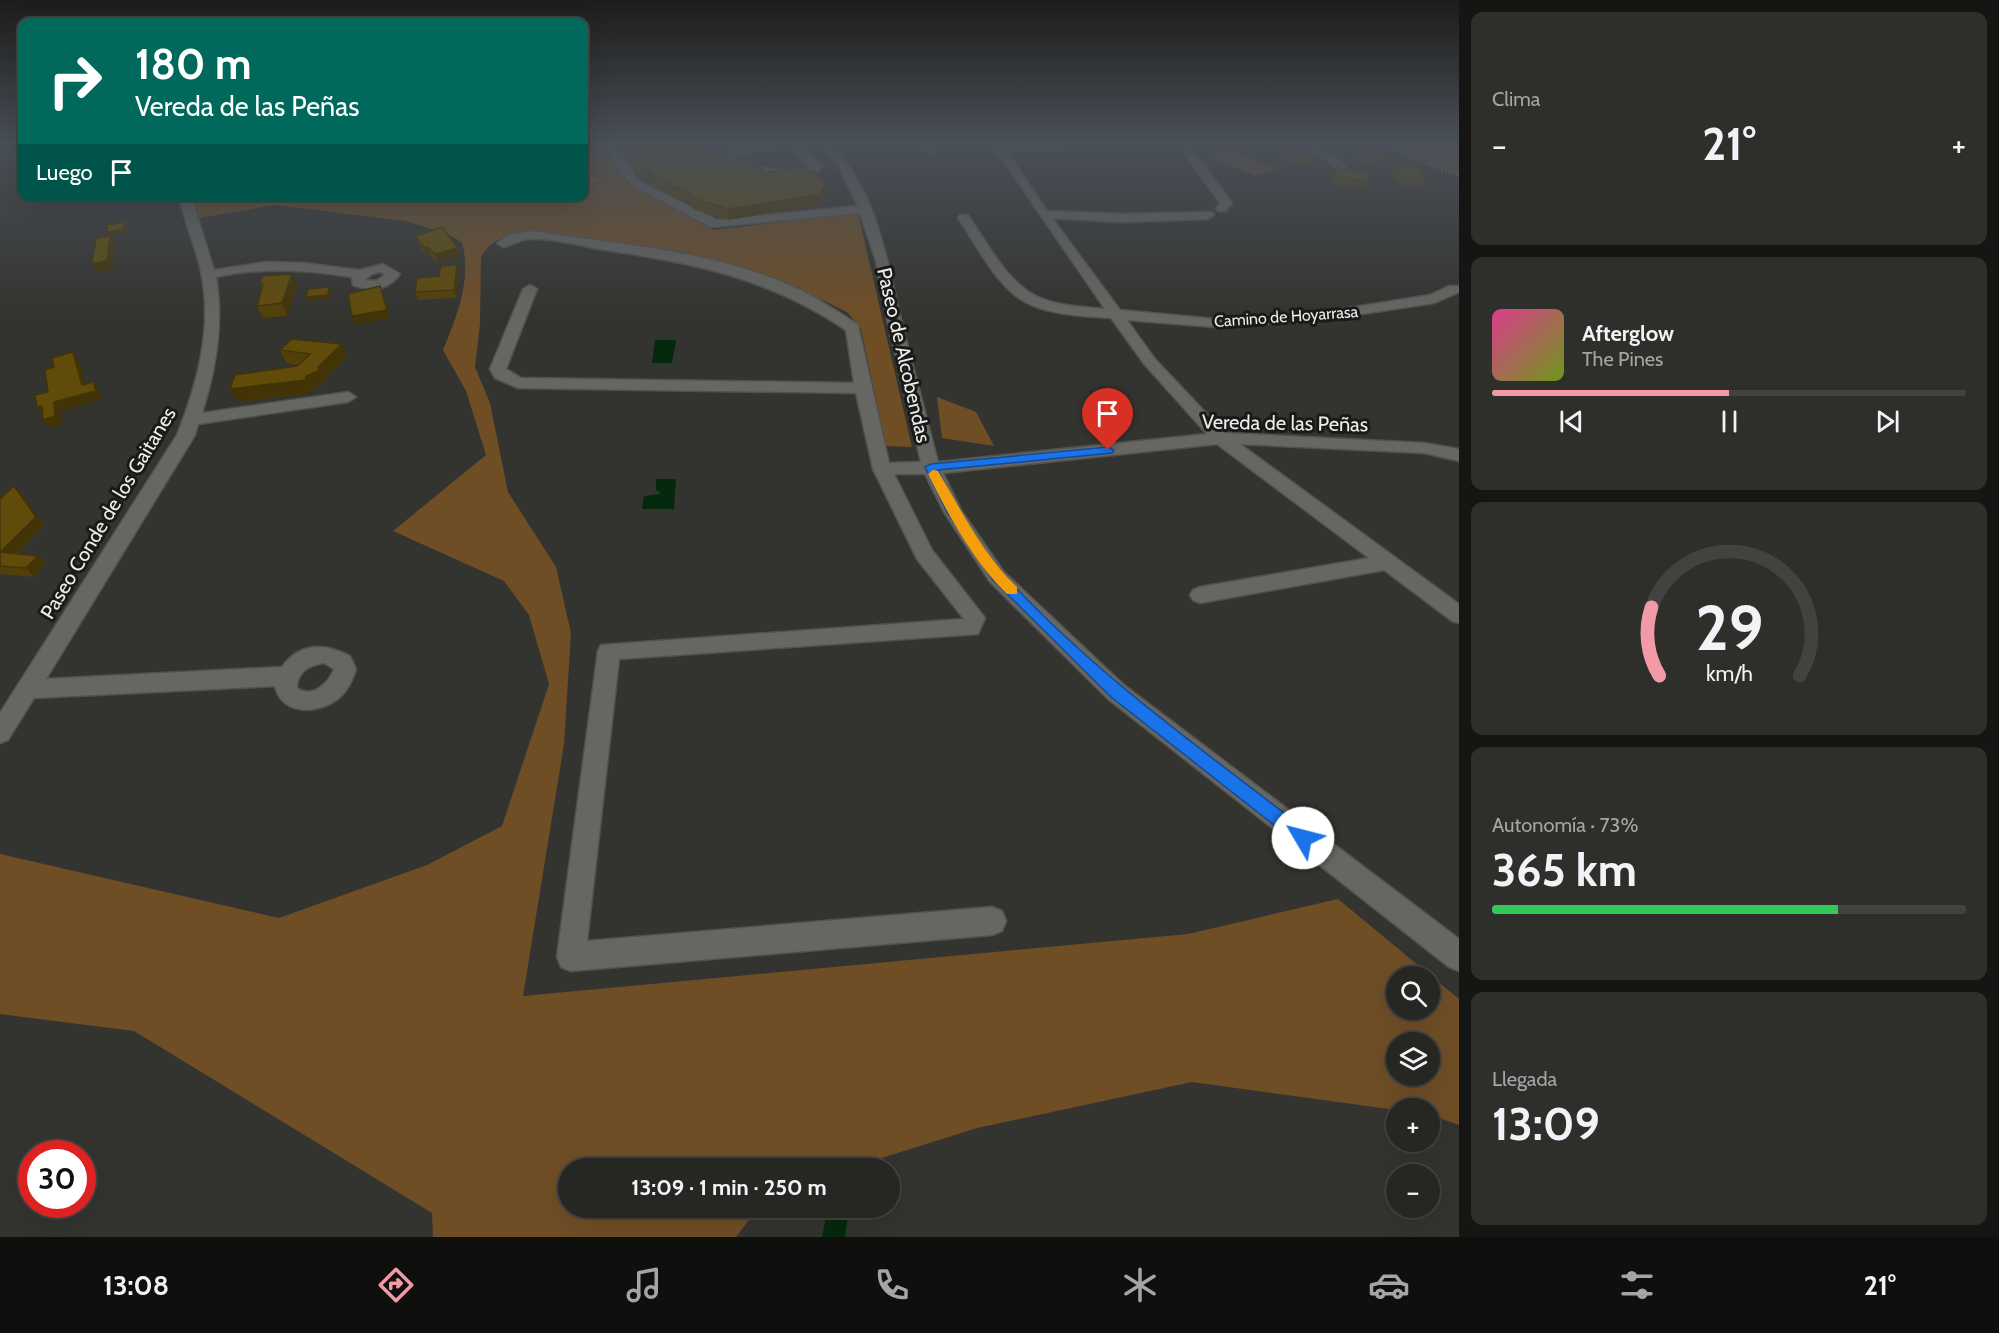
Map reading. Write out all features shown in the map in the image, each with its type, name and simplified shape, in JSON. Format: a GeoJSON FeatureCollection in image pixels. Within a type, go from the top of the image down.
{"type":"FeatureCollection","features":[{"type":"Feature","properties":{"kind":"street","name":"Paseo Conde de los Gaitanes"},"geometry":{"type":"LineString","coordinates":[[0,733],[186,435],[199,401],[214,307],[209,274],[189,221],[185,201]]}},
{"type":"Feature","properties":{"kind":"street"},"geometry":{"type":"LineString","coordinates":[[670,201],[715,224],[865,209]]}},
{"type":"Feature","properties":{"kind":"street","name":"Paseo de Alcobendas"},"geometry":{"type":"LineString","coordinates":[[861,201],[883,261],[894,320],[931,467],[953,512],[998,577],[1116,692],[1459,957]]}},
{"type":"Feature","properties":{"kind":"street"},"geometry":{"type":"LineString","coordinates":[[1034,201],[1114,315],[1150,362],[1220,438],[1459,615]]}},
{"type":"Feature","properties":{"kind":"street"},"geometry":{"type":"LineString","coordinates":[[1222,208],[1226,203],[1224,201]]}},
{"type":"Feature","properties":{"kind":"street"},"geometry":{"type":"LineString","coordinates":[[1043,214],[1132,218],[1208,215],[1232,217],[1222,208],[1207,208],[1205,213],[1208,215]]}},
{"type":"Feature","properties":{"kind":"street","name":"Camino de Hoyarrasa"},"geometry":{"type":"LineString","coordinates":[[964,218],[1010,282],[1022,294],[1056,308],[1114,315],[1215,322],[1316,317],[1434,299],[1454,289]]}},
{"type":"Feature","properties":{"kind":"street"},"geometry":{"type":"LineString","coordinates":[[503,243],[514,238],[532,235],[719,266],[830,309],[853,328],[863,388],[882,469],[924,554],[975,618],[971,628],[609,651],[571,957],[992,921]]}},
{"type":"Feature","properties":{"kind":"street"},"geometry":{"type":"LineString","coordinates":[[209,274],[254,265],[284,265],[361,274]]}},
{"type":"Feature","properties":{"kind":"street"},"geometry":{"type":"LineString","coordinates":[[530,288],[498,369],[501,375],[518,383],[863,388]]}},
{"type":"Feature","properties":{"kind":"street"},"geometry":{"type":"LineString","coordinates":[[192,420],[348,398]]}},
{"type":"Feature","properties":{"kind":"street","name":"Vereda de las Peñas"},"geometry":{"type":"LineString","coordinates":[[882,469],[931,467],[1220,438],[1424,448],[1459,455]]}},
{"type":"Feature","properties":{"kind":"street"},"geometry":{"type":"LineString","coordinates":[[1200,595],[1389,562]]}},
{"type":"Feature","properties":{"kind":"street"},"geometry":{"type":"LineString","coordinates":[[27,689],[288,676]]}},
{"type":"Feature","properties":{"kind":"shaded area"},"geometry":{"type":"Polygon","coordinates":[[[197,201],[659,201],[714,230],[858,213],[912,447],[886,446],[861,329],[848,313],[825,301],[723,264],[542,233],[507,236],[492,244],[481,257],[480,324],[475,367],[490,403],[508,492],[556,567],[571,633],[564,744],[523,996],[1188,934],[1338,899],[1419,966],[1386,966],[1386,1020],[1440,1020],[1440,983],[1459,999],[1459,1125],[1440,1118],[1440,1098],[1386,1098],[1386,1109],[1192,1082],[977,1128],[882,1158],[558,1158],[558,1218],[750,1218],[736,1237],[433,1237],[432,1213],[134,1031],[0,1014],[0,854],[279,918],[427,865],[502,826],[549,684],[529,615],[504,581],[393,531],[486,455],[466,391],[443,350],[458,311],[464,283],[465,256],[462,242],[447,234],[406,221],[275,205],[199,218],[195,203],[197,201]]]}},
{"type":"Feature","properties":{"kind":"shaded area"},"geometry":{"type":"Polygon","coordinates":[[[655,340],[676,340],[672,363],[652,363],[655,340]]]}},
{"type":"Feature","properties":{"kind":"shaded area"},"geometry":{"type":"Polygon","coordinates":[[[937,397],[976,412],[994,446],[942,438],[937,397]]]}},
{"type":"Feature","properties":{"kind":"shaded area"},"geometry":{"type":"Polygon","coordinates":[[[656,479],[676,479],[674,509],[642,509],[644,496],[660,494],[656,490],[656,479]]]}},
{"type":"Feature","properties":{"kind":"shaded area"},"geometry":{"type":"Polygon","coordinates":[[[826,1218],[848,1218],[845,1237],[822,1237],[826,1218]]]}},
{"type":"Feature","properties":{"kind":"building"},"geometry":{"type":"Polygon","coordinates":[[[702,201],[779,201],[728,209],[702,201]]]}},
{"type":"Feature","properties":{"kind":"building"},"geometry":{"type":"Polygon","coordinates":[[[124,222],[124,229],[107,232],[107,225],[124,222]]]}},
{"type":"Feature","properties":{"kind":"building"},"geometry":{"type":"Polygon","coordinates":[[[442,227],[458,248],[435,254],[428,247],[424,248],[416,236],[442,227]]]}},
{"type":"Feature","properties":{"kind":"building"},"geometry":{"type":"Polygon","coordinates":[[[110,236],[107,261],[92,264],[96,238],[110,236]]]}},
{"type":"Feature","properties":{"kind":"building"},"geometry":{"type":"Polygon","coordinates":[[[457,265],[454,290],[415,292],[417,278],[439,276],[441,266],[457,265]]]}},
{"type":"Feature","properties":{"kind":"building"},"geometry":{"type":"Polygon","coordinates":[[[292,274],[282,303],[257,306],[263,284],[260,284],[262,276],[292,274]]]}},
{"type":"Feature","properties":{"kind":"building"},"geometry":{"type":"Polygon","coordinates":[[[380,286],[387,310],[352,316],[348,294],[380,286]]]}},
{"type":"Feature","properties":{"kind":"building"},"geometry":{"type":"Polygon","coordinates":[[[329,287],[328,295],[306,297],[308,289],[329,287]]]}},
{"type":"Feature","properties":{"kind":"building"},"geometry":{"type":"Polygon","coordinates":[[[292,339],[342,344],[318,367],[320,370],[306,376],[305,380],[230,389],[235,375],[297,366],[310,354],[280,350],[292,339]]]}},
{"type":"Feature","properties":{"kind":"building"},"geometry":{"type":"Polygon","coordinates":[[[73,352],[82,385],[93,382],[96,391],[54,402],[55,416],[43,420],[42,406],[37,407],[35,395],[48,392],[45,370],[54,367],[52,358],[73,352]]]}},
{"type":"Feature","properties":{"kind":"building"},"geometry":{"type":"Polygon","coordinates":[[[14,486],[36,517],[0,552],[0,499],[14,486]]]}},
{"type":"Feature","properties":{"kind":"building"},"geometry":{"type":"Polygon","coordinates":[[[0,552],[38,556],[26,568],[0,566],[0,552]]]}},
{"type":"Feature","properties":{"kind":"slow traffic"},"geometry":{"type":"LineString","coordinates":[[933,474],[953,512],[998,577],[1012,591]]}},
{"type":"Feature","properties":{"kind":"route"},"geometry":{"type":"LineString","coordinates":[[1108,450],[952,467],[931,467],[953,512],[998,577],[1116,692],[1303,838]]}}]}
